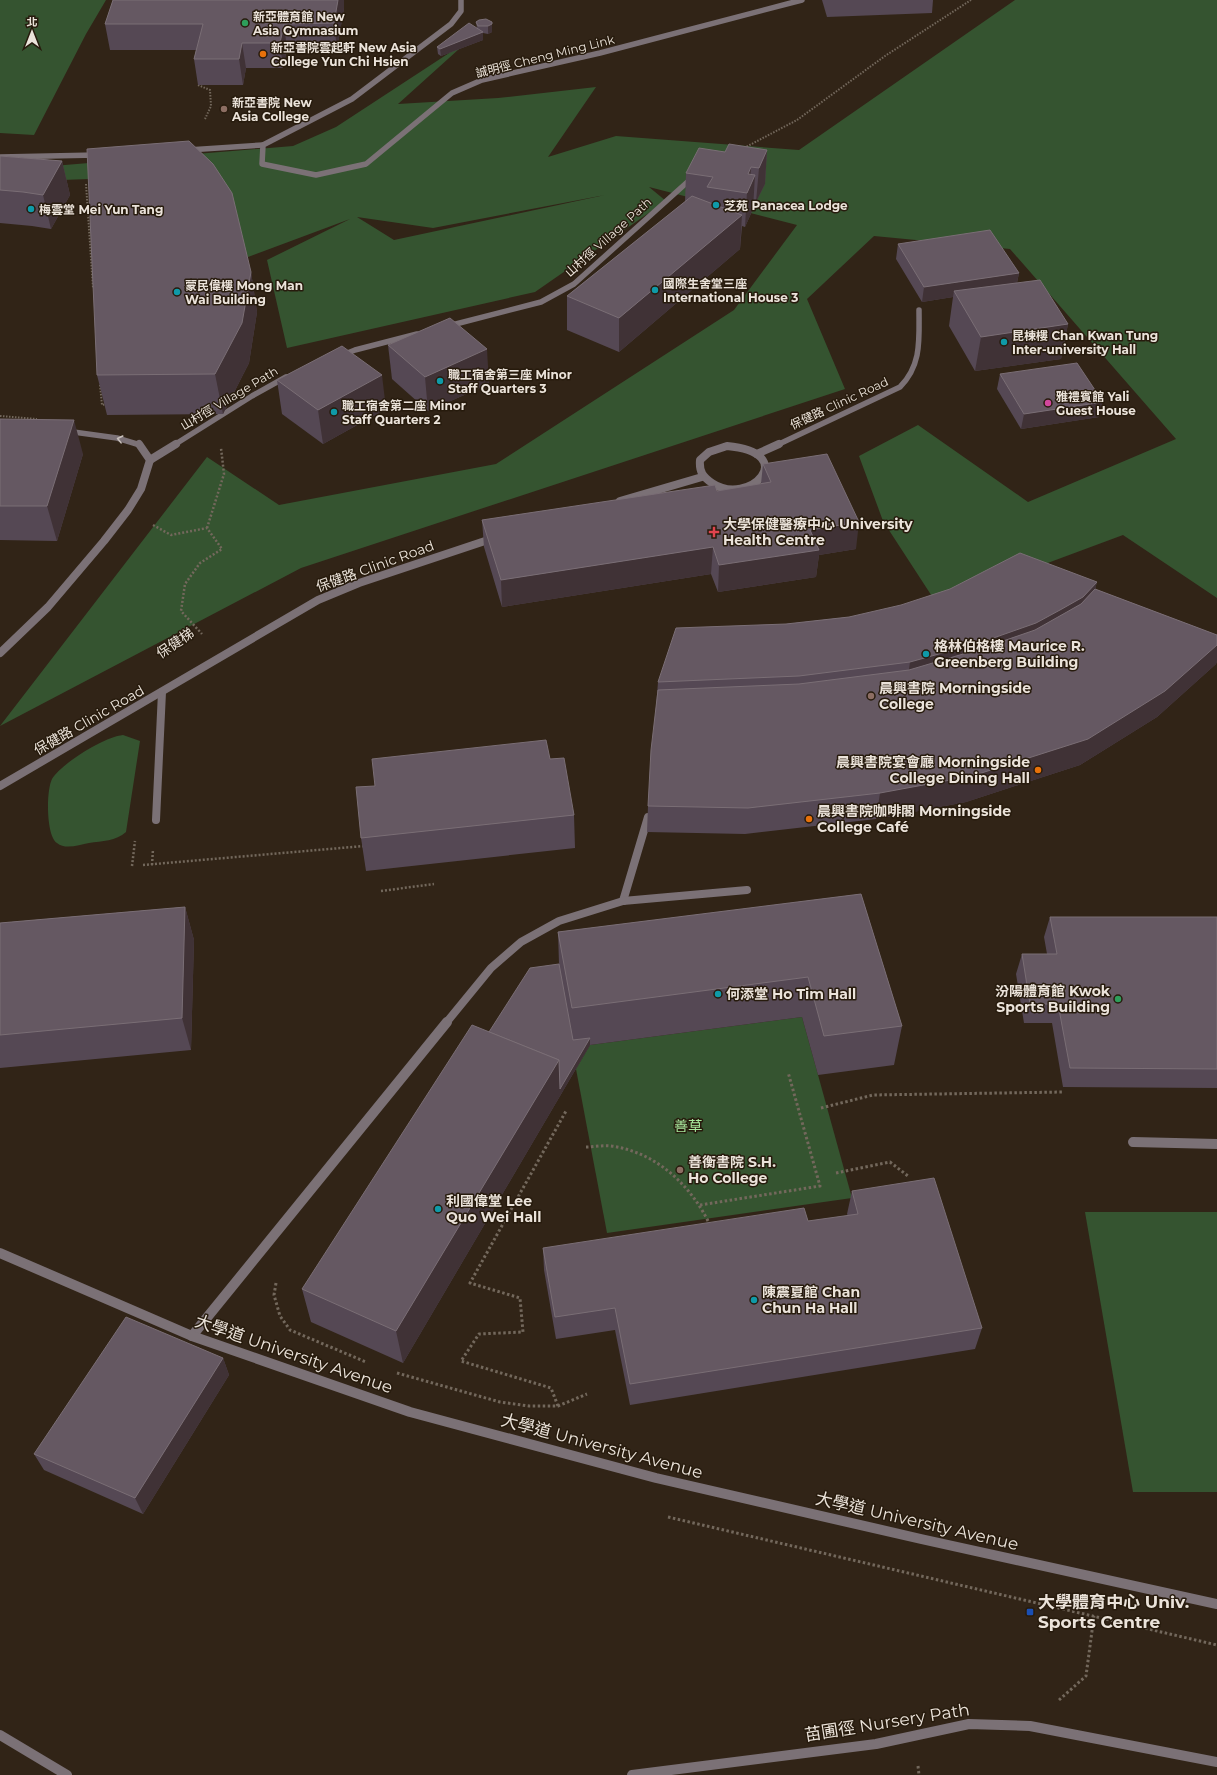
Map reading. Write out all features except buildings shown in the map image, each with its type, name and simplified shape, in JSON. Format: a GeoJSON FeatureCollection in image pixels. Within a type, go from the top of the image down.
{"type":"FeatureCollection","features":[{"type":"Feature","properties":{"kind":"street"},"geometry":{"type":"LineString","coordinates":[[180,150],[263,145],[352,99],[451,24],[461,10],[462,0]]}},
{"type":"Feature","properties":{"kind":"street","name":"誠明徑 Cheng Ming Link"},"geometry":{"type":"LineString","coordinates":[[263,145],[262,164],[316,175],[366,164],[452,93],[482,80],[600,53],[802,0]]}},
{"type":"Feature","properties":{"kind":"street"},"geometry":{"type":"LineString","coordinates":[[0,157],[105,155]]}},
{"type":"Feature","properties":{"kind":"street","name":"山村徑 Village Path"},"geometry":{"type":"LineString","coordinates":[[444,327],[541,302],[574,284],[699,172]]}},
{"type":"Feature","properties":{"kind":"street","name":"保健路 Clinic Road"},"geometry":{"type":"LineString","coordinates":[[757,454],[900,387],[908,379],[914,369],[919,339],[919,310]]}},
{"type":"Feature","properties":{"kind":"street"},"geometry":{"type":"LineString","coordinates":[[334,358],[355,350],[422,333]]}},
{"type":"Feature","properties":{"kind":"street","name":"山村徑 Village Path"},"geometry":{"type":"LineString","coordinates":[[150,460],[252,396],[293,373]]}},
{"type":"Feature","properties":{"kind":"street"},"geometry":{"type":"LineString","coordinates":[[0,653],[48,607],[104,541],[128,510],[141,489],[150,460],[140,444],[117,438],[56,430]]}},
{"type":"Feature","properties":{"kind":"street"},"geometry":{"type":"LineString","coordinates":[[727,446],[738,447],[757,454],[763,460],[765,467],[765,473],[761,480],[754,485],[733,490],[721,488],[711,484],[702,477],[698,465],[708,452],[727,446]]}},
{"type":"Feature","properties":{"kind":"street"},"geometry":{"type":"LineString","coordinates":[[610,504],[702,477]]}},
{"type":"Feature","properties":{"kind":"street","name":"保健路 Clinic Road"},"geometry":{"type":"LineString","coordinates":[[0,786],[318,600],[359,583],[503,535]]}},
{"type":"Feature","properties":{"kind":"street"},"geometry":{"type":"LineString","coordinates":[[156,820],[162,692]]}},
{"type":"Feature","properties":{"kind":"street"},"geometry":{"type":"LineString","coordinates":[[623,901],[648,817]]}},
{"type":"Feature","properties":{"kind":"street"},"geometry":{"type":"LineString","coordinates":[[192,1336],[491,968],[521,942],[559,921],[623,901],[746,890]]}},
{"type":"Feature","properties":{"kind":"street"},"geometry":{"type":"LineString","coordinates":[[1133,1142],[1217,1144]]}},
{"type":"Feature","properties":{"kind":"street","name":"大學道 University Avenue"},"geometry":{"type":"LineString","coordinates":[[0,1253],[192,1336],[410,1412],[656,1478],[913,1538],[1217,1604]]}},
{"type":"Feature","properties":{"kind":"street","name":"苗圃徑 Nursery Path"},"geometry":{"type":"LineString","coordinates":[[632,1775],[876,1744],[969,1724],[1030,1726],[1217,1762]]}},
{"type":"Feature","properties":{"kind":"street"},"geometry":{"type":"LineString","coordinates":[[0,1734],[67,1775]]}},
{"type":"Feature","properties":{"kind":"path"},"geometry":{"type":"LineString","coordinates":[[699,172],[796,120],[885,56],[971,0]]}},
{"type":"Feature","properties":{"kind":"path"},"geometry":{"type":"LineString","coordinates":[[86,184],[94,295]]}},
{"type":"Feature","properties":{"kind":"path"},"geometry":{"type":"LineString","coordinates":[[100,381],[102,405],[109,404]]}},
{"type":"Feature","properties":{"kind":"path"},"geometry":{"type":"LineString","coordinates":[[128,510],[171,535],[207,528],[224,474],[223,456]]}},
{"type":"Feature","properties":{"kind":"path","name":"保健梯"},"geometry":{"type":"LineString","coordinates":[[197,639],[203,635],[181,611],[185,584],[200,564],[222,549],[207,528]]}},
{"type":"Feature","properties":{"kind":"path"},"geometry":{"type":"LineString","coordinates":[[143,865],[364,846]]}},
{"type":"Feature","properties":{"kind":"path"},"geometry":{"type":"LineString","coordinates":[[381,891],[434,884]]}},
{"type":"Feature","properties":{"kind":"path"},"geometry":{"type":"LineString","coordinates":[[700,1206],[820,1186],[788,1072]]}},
{"type":"Feature","properties":{"kind":"path"},"geometry":{"type":"LineString","coordinates":[[821,1108],[873,1095],[1064,1092]]}},
{"type":"Feature","properties":{"kind":"path"},"geometry":{"type":"LineString","coordinates":[[558,1406],[551,1388],[461,1361],[479,1334],[523,1332],[520,1298],[470,1283],[566,1110]]}},
{"type":"Feature","properties":{"kind":"path"},"geometry":{"type":"LineString","coordinates":[[586,1147],[612,1147],[636,1153],[655,1161],[674,1174],[689,1189],[706,1215],[712,1230]]}},
{"type":"Feature","properties":{"kind":"path"},"geometry":{"type":"LineString","coordinates":[[836,1173],[890,1162],[908,1176]]}},
{"type":"Feature","properties":{"kind":"path"},"geometry":{"type":"LineString","coordinates":[[277,1281],[274,1295],[280,1316],[290,1330],[373,1365]]}},
{"type":"Feature","properties":{"kind":"path"},"geometry":{"type":"LineString","coordinates":[[395,1372],[500,1402],[529,1406],[558,1406],[587,1394]]}},
{"type":"Feature","properties":{"kind":"path"},"geometry":{"type":"LineString","coordinates":[[668,1517],[1217,1646]]}},
{"type":"Feature","properties":{"kind":"path"},"geometry":{"type":"LineString","coordinates":[[1030,1726],[1086,1676],[1094,1616]]}},
{"type":"Feature","properties":{"kind":"green space"},"geometry":{"type":"Polygon","coordinates":[[[0,0],[106,0],[86,34],[34,135],[0,133],[0,0]]]}},
{"type":"Feature","properties":{"kind":"green space"},"geometry":{"type":"Polygon","coordinates":[[[1015,0],[1217,0],[1217,598],[1123,535],[937,604],[883,521],[859,456],[918,425],[1028,502],[1176,439],[1010,249],[874,236],[807,299],[845,389],[301,568],[0,726],[207,457],[279,505],[496,464],[734,310],[797,225],[649,187],[666,201],[535,292],[287,348],[267,260],[350,219],[248,257],[198,175],[34,181],[41,167],[293,146],[336,127],[469,40],[398,104],[498,98],[596,87],[548,157],[616,136],[799,150],[1015,0]],[[605,195],[433,228],[357,217],[394,240],[605,195]]]}},
{"type":"Feature","properties":{"kind":"green space"},"geometry":{"type":"Polygon","coordinates":[[[123,735],[140,741],[126,832],[109,840],[68,847],[60,845],[53,839],[49,823],[48,803],[52,779],[65,766],[84,752],[105,740],[123,735]]]}},
{"type":"Feature","properties":{"kind":"green space","name":"善草"},"geometry":{"type":"Polygon","coordinates":[[[802,1017],[852,1198],[607,1233],[576,1069],[590,1045],[802,1017]]]}},
{"type":"Feature","properties":{"kind":"green space"},"geometry":{"type":"Polygon","coordinates":[[[1085,1212],[1217,1212],[1217,1492],[1133,1492],[1085,1212]]]}},
{"type":"Feature","properties":{"kind":"place","name":"新亞體育館 New Asia Gymnasium"},"geometry":{"type":"Point","coordinates":[245,23]}},
{"type":"Feature","properties":{"kind":"place","name":"新亞書院雲起軒 New Asia College Yun Chi Hsien"},"geometry":{"type":"Point","coordinates":[263,54]}},
{"type":"Feature","properties":{"kind":"place","name":"新亞書院 New Asia College"},"geometry":{"type":"Point","coordinates":[224,109]}},
{"type":"Feature","properties":{"kind":"place","name":"芝苑 Panacea Lodge"},"geometry":{"type":"Point","coordinates":[716,205]}},
{"type":"Feature","properties":{"kind":"place","name":"梅雲堂 Mei Yun Tang"},"geometry":{"type":"Point","coordinates":[31,209]}},
{"type":"Feature","properties":{"kind":"place","name":"國際生舍堂三座 International House 3"},"geometry":{"type":"Point","coordinates":[655,290]}},
{"type":"Feature","properties":{"kind":"place","name":"蒙民偉樓 Mong Man Wai Building"},"geometry":{"type":"Point","coordinates":[177,292]}},
{"type":"Feature","properties":{"kind":"place","name":"昆棟樓 Chan Kwan Tung Inter-university Hall"},"geometry":{"type":"Point","coordinates":[1004,342]}},
{"type":"Feature","properties":{"kind":"place","name":"職工宿舍第三座 Minor Staff Quarters 3"},"geometry":{"type":"Point","coordinates":[440,381]}},
{"type":"Feature","properties":{"kind":"place","name":"雅禮賓館 Yali Guest House"},"geometry":{"type":"Point","coordinates":[1048,403]}},
{"type":"Feature","properties":{"kind":"place","name":"職工宿舍第二座 Minor Staff Quarters 2"},"geometry":{"type":"Point","coordinates":[334,412]}},
{"type":"Feature","properties":{"kind":"place","name":"大學保健醫療中心 University Health Centre"},"geometry":{"type":"Point","coordinates":[714,532]}},
{"type":"Feature","properties":{"kind":"place","name":"格林伯格樓 Maurice R. Greenberg Building"},"geometry":{"type":"Point","coordinates":[926,654]}},
{"type":"Feature","properties":{"kind":"place","name":"晨興書院 Morningside College"},"geometry":{"type":"Point","coordinates":[871,696]}},
{"type":"Feature","properties":{"kind":"place","name":"晨興書院宴會廳 Morningside College Dining Hall"},"geometry":{"type":"Point","coordinates":[1038,770]}},
{"type":"Feature","properties":{"kind":"place","name":"晨興書院咖啡閣 Morningside College Café"},"geometry":{"type":"Point","coordinates":[809,819]}},
{"type":"Feature","properties":{"kind":"place","name":"何添堂 Ho Tim Hall"},"geometry":{"type":"Point","coordinates":[718,994]}},
{"type":"Feature","properties":{"kind":"place","name":"汾陽體育館 Kwok Sports Building"},"geometry":{"type":"Point","coordinates":[1118,999]}},
{"type":"Feature","properties":{"kind":"place","name":"善衡書院 S.H. Ho College"},"geometry":{"type":"Point","coordinates":[680,1170]}},
{"type":"Feature","properties":{"kind":"place","name":"利國偉堂 Lee Quo Wei Hall"},"geometry":{"type":"Point","coordinates":[438,1209]}},
{"type":"Feature","properties":{"kind":"place","name":"陳震夏館 Chan Chun Ha Hall"},"geometry":{"type":"Point","coordinates":[754,1300]}},
{"type":"Feature","properties":{"kind":"place","name":"大學體育中心 Univ. Sports Centre"},"geometry":{"type":"Point","coordinates":[1030,1612]}}]}
